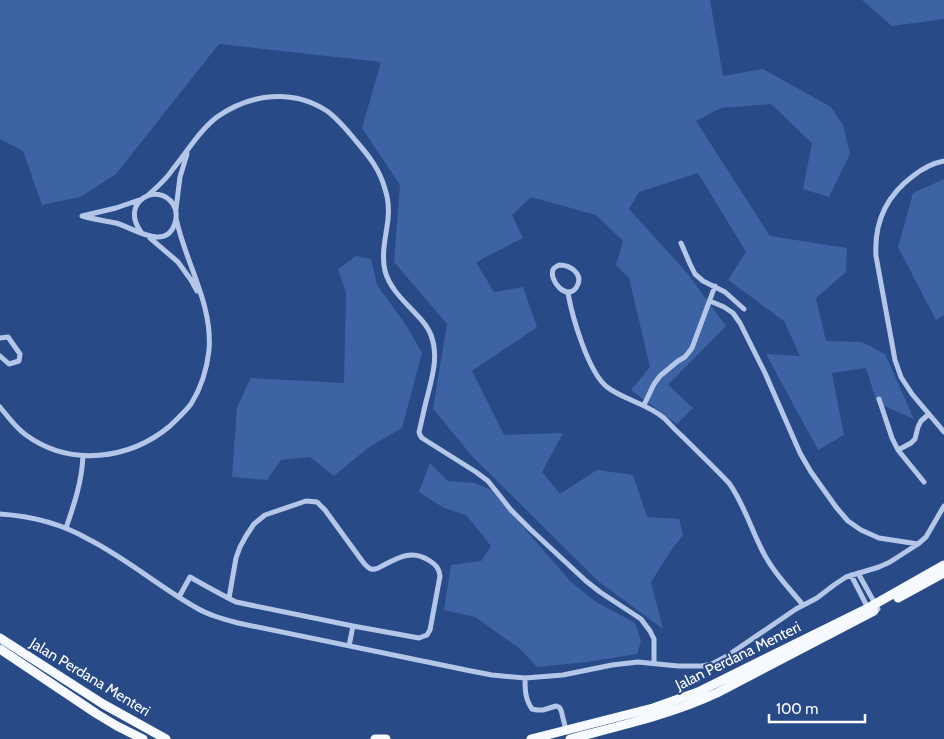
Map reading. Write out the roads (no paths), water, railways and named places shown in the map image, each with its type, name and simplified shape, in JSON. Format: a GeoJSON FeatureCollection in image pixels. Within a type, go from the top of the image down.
{"type":"FeatureCollection","features":[{"type":"Feature","properties":{"kind":"main road","name":"Jalan Perdana Menteri"},"geometry":{"type":"LineString","coordinates":[[873,608],[944,565]]}},
{"type":"Feature","properties":{"kind":"main road","name":"Jalan Perdana Menteri"},"geometry":{"type":"LineString","coordinates":[[531,739],[568,735],[668,704],[698,692],[944,573]]}},
{"type":"Feature","properties":{"kind":"main road","name":"Jalan Perdana Menteri"},"geometry":{"type":"LineString","coordinates":[[0,638],[103,704],[166,739]]}},
{"type":"Feature","properties":{"kind":"main road","name":"Jalan Perdana Menteri"},"geometry":{"type":"LineString","coordinates":[[0,649],[97,714],[142,739]]}},
{"type":"Feature","properties":{"kind":"main road"},"geometry":{"type":"LineString","coordinates":[[375,739],[386,739]]}},
{"type":"Feature","properties":{"kind":"street"},"geometry":{"type":"LineString","coordinates":[[141,232],[135,225],[135,207],[162,182],[208,125],[228,110],[240,104],[271,96],[286,96],[314,104],[328,112],[342,124],[376,166],[382,178],[388,204],[388,217],[383,247],[385,273],[390,285],[398,296],[423,322],[431,334],[435,349],[435,364],[419,432],[420,435],[488,481],[529,528],[586,581],[640,618],[654,639],[654,663]]}},
{"type":"Feature","properties":{"kind":"street"},"geometry":{"type":"LineString","coordinates":[[149,237],[164,236],[174,226],[180,177],[190,146]]}},
{"type":"Feature","properties":{"kind":"street"},"geometry":{"type":"LineString","coordinates":[[943,432],[907,385],[895,360],[875,242],[886,205],[896,191],[905,181],[921,170],[944,161]]}},
{"type":"Feature","properties":{"kind":"street"},"geometry":{"type":"LineString","coordinates":[[147,196],[153,194],[165,197],[170,201],[176,212]]}},
{"type":"Feature","properties":{"kind":"street"},"geometry":{"type":"LineString","coordinates":[[141,200],[82,216],[117,224],[141,232],[149,237],[178,262],[203,302]]}},
{"type":"Feature","properties":{"kind":"street"},"geometry":{"type":"LineString","coordinates":[[0,407],[15,425],[39,443],[53,449],[83,456],[108,455],[133,448],[152,439],[176,420],[190,404],[201,384],[209,348],[207,315],[176,218]]}},
{"type":"Feature","properties":{"kind":"street"},"geometry":{"type":"LineString","coordinates":[[681,243],[695,274],[703,281],[725,292],[744,309]]}},
{"type":"Feature","properties":{"kind":"street"},"geometry":{"type":"LineString","coordinates":[[559,265],[569,267],[576,271],[579,276],[576,288],[568,293],[560,288],[553,276],[553,270],[559,265]]}},
{"type":"Feature","properties":{"kind":"street"},"geometry":{"type":"LineString","coordinates":[[644,405],[660,376],[685,357],[692,348],[714,286]]}},
{"type":"Feature","properties":{"kind":"street"},"geometry":{"type":"LineString","coordinates":[[568,293],[576,326],[599,379],[607,387],[644,405],[664,418],[729,483],[737,494],[770,564],[803,605]]}},
{"type":"Feature","properties":{"kind":"street"},"geometry":{"type":"LineString","coordinates":[[710,301],[733,313],[740,323],[765,373],[800,453],[836,507],[861,530],[879,538],[918,544]]}},
{"type":"Feature","properties":{"kind":"street"},"geometry":{"type":"LineString","coordinates":[[0,338],[8,337],[20,354],[19,361],[9,364],[0,356]]}},
{"type":"Feature","properties":{"kind":"street"},"geometry":{"type":"LineString","coordinates":[[879,399],[898,450],[924,482]]}},
{"type":"Feature","properties":{"kind":"street"},"geometry":{"type":"LineString","coordinates":[[898,450],[915,439],[921,421],[928,414]]}},
{"type":"Feature","properties":{"kind":"street"},"geometry":{"type":"LineString","coordinates":[[66,528],[79,485],[83,456]]}},
{"type":"Feature","properties":{"kind":"street"},"geometry":{"type":"LineString","coordinates":[[179,597],[190,577],[229,598],[245,604],[419,638],[430,630],[440,570],[433,562],[417,554],[404,556],[376,569],[371,569],[366,566],[325,510],[317,502],[306,501],[265,514],[254,524],[240,547],[236,558],[229,598]]}},
{"type":"Feature","properties":{"kind":"street"},"geometry":{"type":"LineString","coordinates":[[0,514],[18,515],[66,528],[90,539],[196,608],[221,618],[471,671],[525,678],[563,675],[624,663],[638,662],[678,666],[712,664],[851,575],[880,567],[918,544],[926,537],[944,506]]}},
{"type":"Feature","properties":{"kind":"street"},"geometry":{"type":"LineString","coordinates":[[858,573],[873,608]]}},
{"type":"Feature","properties":{"kind":"street"},"geometry":{"type":"LineString","coordinates":[[851,575],[873,608]]}},
{"type":"Feature","properties":{"kind":"street"},"geometry":{"type":"LineString","coordinates":[[349,646],[353,626]]}},
{"type":"Feature","properties":{"kind":"street"},"geometry":{"type":"LineString","coordinates":[[525,678],[527,699],[532,709],[559,707],[568,735]]}}]}
